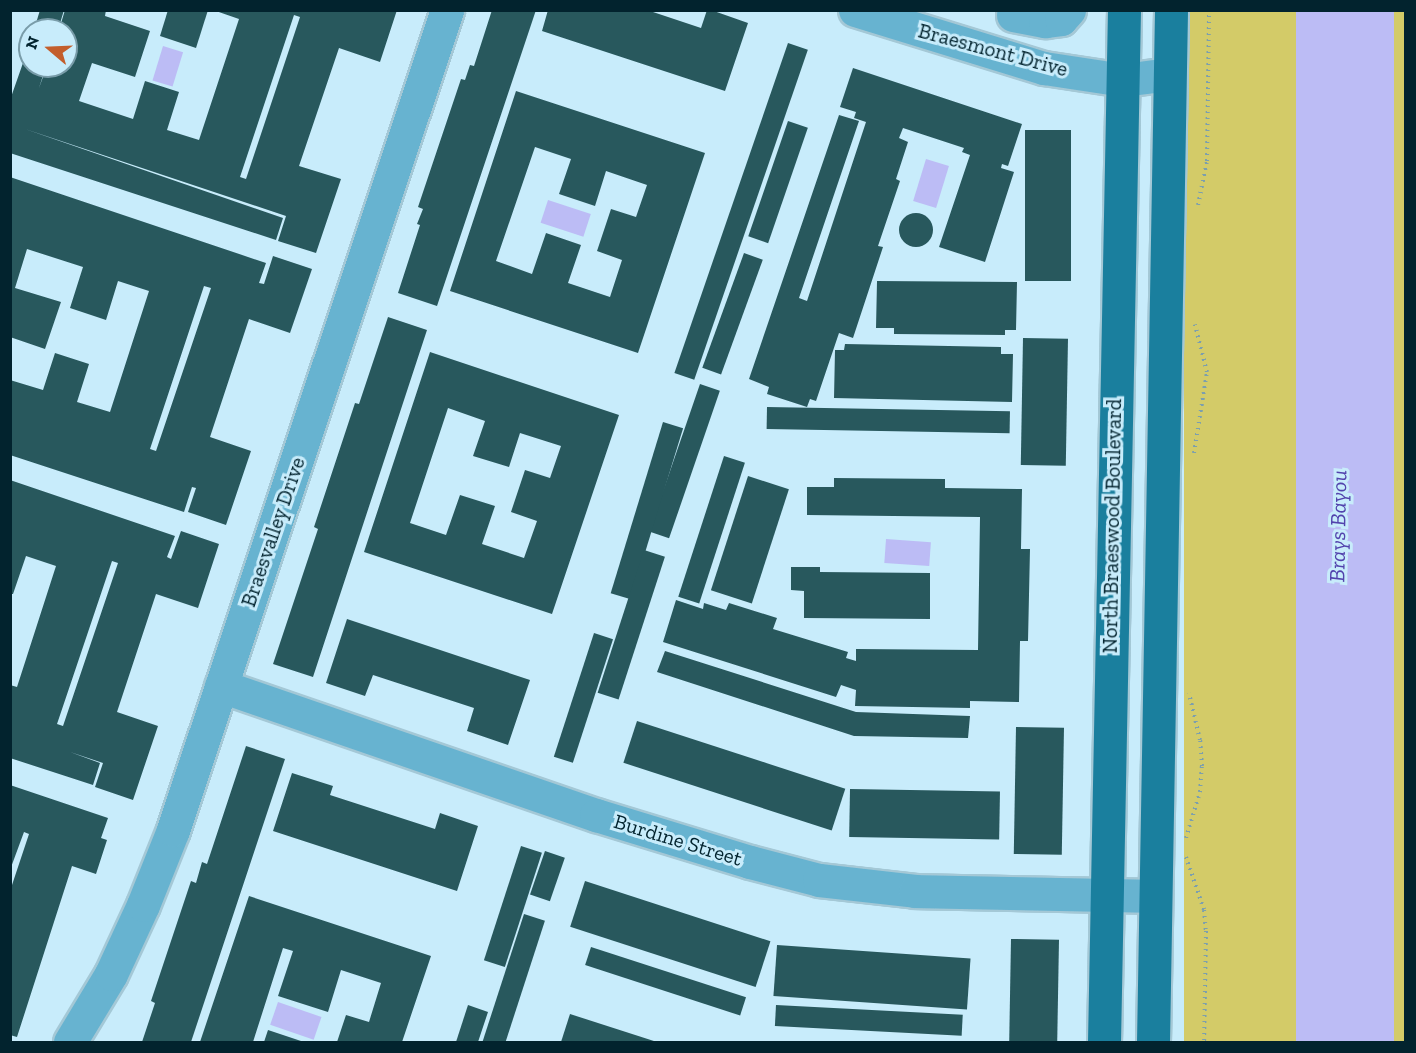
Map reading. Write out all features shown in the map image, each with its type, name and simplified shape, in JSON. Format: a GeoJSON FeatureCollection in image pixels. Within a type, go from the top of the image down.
{"type":"FeatureCollection","features":[{"type":"Feature","properties":{"kind":"main road","name":"North Braeswood Boulevard"},"geometry":{"type":"LineString","coordinates":[[1104,1042],[1115,351],[1124,10]]}},
{"type":"Feature","properties":{"kind":"main road"},"geometry":{"type":"LineString","coordinates":[[1153,1042],[1171,10]]}},
{"type":"Feature","properties":{"kind":"main road"},"geometry":{"type":"LineString","coordinates":[[1115,351],[1164,351]]}},
{"type":"Feature","properties":{"kind":"main road"},"geometry":{"type":"LineString","coordinates":[[1110,620],[1160,621]]}},
{"type":"Feature","properties":{"kind":"street","name":"Braesvalley Drive"},"geometry":{"type":"LineString","coordinates":[[70,1042],[111,974],[143,905],[173,830],[447,10]]}},
{"type":"Feature","properties":{"kind":"street"},"geometry":{"type":"LineString","coordinates":[[990,52],[1008,13],[1045,21],[1061,19],[1070,10]]}},
{"type":"Feature","properties":{"kind":"street","name":"Braesmont Drive"},"geometry":{"type":"LineString","coordinates":[[857,11],[924,21],[990,52],[1044,68],[1122,80],[1169,74]]}},
{"type":"Feature","properties":{"kind":"street","name":"Burdine Street"},"geometry":{"type":"LineString","coordinates":[[221,686],[596,815],[750,862],[819,880],[915,891],[1154,896]]}},
{"type":"Feature","properties":{"kind":"path"},"geometry":{"type":"LineString","coordinates":[[1196,213],[1207,161],[1209,10]]}},
{"type":"Feature","properties":{"kind":"path"},"geometry":{"type":"LineString","coordinates":[[1193,318],[1207,372],[1193,455]]}},
{"type":"Feature","properties":{"kind":"path"},"geometry":{"type":"LineString","coordinates":[[1186,846],[1200,792],[1202,766],[1200,740],[1187,685]]}},
{"type":"Feature","properties":{"kind":"path"},"geometry":{"type":"LineString","coordinates":[[1186,855],[1204,910],[1206,931],[1204,1042]]}},
{"type":"Feature","properties":{"kind":"shaded area"},"geometry":{"type":"Polygon","coordinates":[[[1184,11],[1405,11],[1405,1042],[1184,1042],[1184,11]]]}},
{"type":"Feature","properties":{"kind":"water","name":"Brays Bayou"},"geometry":{"type":"Polygon","coordinates":[[[1296,11],[1394,11],[1394,1042],[1296,1042],[1296,11]]]}},
{"type":"Feature","properties":{"kind":"water"},"geometry":{"type":"Polygon","coordinates":[[[163,46],[183,52],[173,87],[152,80],[163,46]]]}},
{"type":"Feature","properties":{"kind":"water"},"geometry":{"type":"Polygon","coordinates":[[[926,159],[949,166],[936,208],[913,201],[926,159]]]}},
{"type":"Feature","properties":{"kind":"water"},"geometry":{"type":"Polygon","coordinates":[[[548,200],[591,214],[583,237],[541,223],[548,200]]]}},
{"type":"Feature","properties":{"kind":"water"},"geometry":{"type":"Polygon","coordinates":[[[886,539],[931,542],[929,566],[884,563],[886,539]]]}},
{"type":"Feature","properties":{"kind":"water"},"geometry":{"type":"Polygon","coordinates":[[[278,1002],[321,1017],[314,1040],[270,1025],[278,1002]]]}},
{"type":"Feature","properties":{"kind":"building"},"geometry":{"type":"Polygon","coordinates":[[[40,10],[64,10],[62,18],[38,18],[40,10]]]}},
{"type":"Feature","properties":{"kind":"building"},"geometry":{"type":"Polygon","coordinates":[[[65,10],[106,10],[105,16],[150,31],[135,77],[92,63],[79,101],[133,119],[145,81],[179,92],[167,130],[199,140],[239,19],[213,10],[397,10],[380,62],[339,48],[299,166],[341,179],[316,253],[278,241],[286,216],[25,129],[283,218],[276,240],[10,153],[10,100],[18,77],[42,78],[39,88],[43,78],[78,78],[78,18],[63,18],[65,10]],[[294,15],[240,177],[246,179],[300,17],[294,15]]]}},
{"type":"Feature","properties":{"kind":"building"},"geometry":{"type":"Polygon","coordinates":[[[168,10],[208,10],[196,48],[160,36],[168,10]]]}},
{"type":"Feature","properties":{"kind":"building"},"geometry":{"type":"Polygon","coordinates":[[[492,10],[536,10],[437,306],[398,293],[420,225],[417,224],[423,209],[418,207],[461,79],[465,80],[470,65],[474,66],[492,10]]]}},
{"type":"Feature","properties":{"kind":"building"},"geometry":{"type":"Polygon","coordinates":[[[548,10],[647,10],[701,28],[707,10],[711,10],[748,23],[725,91],[542,31],[548,10]]]}},
{"type":"Feature","properties":{"kind":"building"},"geometry":{"type":"Polygon","coordinates":[[[788,43],[808,50],[694,380],[674,373],[788,43]]]}},
{"type":"Feature","properties":{"kind":"building"},"geometry":{"type":"Polygon","coordinates":[[[853,68],[1022,124],[1008,166],[1002,164],[1001,168],[1014,172],[985,262],[939,247],[970,155],[962,152],[964,148],[903,128],[899,138],[908,142],[896,179],[900,181],[878,246],[883,247],[853,338],[839,333],[816,401],[810,399],[807,407],[767,394],[769,387],[749,379],[839,115],[859,121],[799,298],[807,301],[866,122],[854,118],[856,112],[840,107],[853,68]]]}},
{"type":"Feature","properties":{"kind":"building"},"geometry":{"type":"Polygon","coordinates":[[[516,91],[705,153],[638,353],[450,291],[516,91]],[[535,147],[496,261],[532,274],[546,233],[581,245],[568,283],[610,297],[622,260],[597,251],[611,209],[636,217],[647,185],[606,171],[595,206],[559,194],[571,159],[535,147]]]}},
{"type":"Feature","properties":{"kind":"building"},"geometry":{"type":"Polygon","coordinates":[[[788,121],[808,128],[768,243],[748,236],[788,121]]]}},
{"type":"Feature","properties":{"kind":"building"},"geometry":{"type":"Polygon","coordinates":[[[1025,130],[1071,130],[1071,281],[1025,281],[1025,130]]]}},
{"type":"Feature","properties":{"kind":"building"},"geometry":{"type":"Polygon","coordinates":[[[10,177],[266,263],[259,283],[264,284],[273,256],[312,269],[290,333],[249,319],[210,437],[251,451],[226,525],[188,512],[196,488],[192,487],[184,512],[10,455],[10,380],[43,390],[55,353],[89,364],[77,402],[110,412],[149,291],[118,281],[106,320],[70,308],[83,267],[27,249],[15,288],[61,302],[45,349],[10,337],[10,177]],[[204,286],[150,449],[156,451],[211,288],[204,286]]]}},
{"type":"Feature","properties":{"kind":"building"},"geometry":{"type":"Polygon","coordinates":[[[916,213],[928,218],[933,230],[928,242],[916,247],[904,242],[899,230],[904,218],[916,213]]]}},
{"type":"Feature","properties":{"kind":"building"},"geometry":{"type":"Polygon","coordinates":[[[744,253],[763,260],[721,374],[702,368],[744,253]]]}},
{"type":"Feature","properties":{"kind":"building"},"geometry":{"type":"Polygon","coordinates":[[[877,281],[1017,282],[1016,330],[1005,330],[1005,335],[894,334],[894,328],[876,328],[877,281]]]}},
{"type":"Feature","properties":{"kind":"building"},"geometry":{"type":"Polygon","coordinates":[[[388,317],[427,330],[313,677],[273,664],[318,529],[314,527],[355,403],[359,404],[388,317]]]}},
{"type":"Feature","properties":{"kind":"building"},"geometry":{"type":"Polygon","coordinates":[[[1023,338],[1068,339],[1066,466],[1021,465],[1023,338]]]}},
{"type":"Feature","properties":{"kind":"building"},"geometry":{"type":"Polygon","coordinates":[[[845,344],[1001,347],[1001,354],[1013,354],[1012,402],[834,398],[835,350],[844,350],[845,344]]]}},
{"type":"Feature","properties":{"kind":"building"},"geometry":{"type":"Polygon","coordinates":[[[430,352],[619,415],[552,614],[364,552],[430,352]],[[448,408],[410,523],[446,535],[460,495],[495,506],[482,544],[524,558],[537,521],[511,512],[525,470],[550,478],[561,446],[520,433],[509,467],[473,456],[485,421],[448,408]]]}},
{"type":"Feature","properties":{"kind":"building"},"geometry":{"type":"Polygon","coordinates":[[[700,384],[720,391],[669,538],[649,532],[700,384]]]}},
{"type":"Feature","properties":{"kind":"building"},"geometry":{"type":"Polygon","coordinates":[[[767,407],[1010,411],[1010,433],[767,429],[767,407]]]}},
{"type":"Feature","properties":{"kind":"building"},"geometry":{"type":"Polygon","coordinates":[[[663,422],[683,428],[631,599],[611,593],[663,422]]]}},
{"type":"Feature","properties":{"kind":"building"},"geometry":{"type":"Polygon","coordinates":[[[724,456],[745,463],[699,604],[678,597],[724,456]]]}},
{"type":"Feature","properties":{"kind":"building"},"geometry":{"type":"Polygon","coordinates":[[[748,476],[789,489],[752,603],[711,590],[748,476]]]}},
{"type":"Feature","properties":{"kind":"building"},"geometry":{"type":"Polygon","coordinates":[[[834,478],[945,479],[945,488],[1022,489],[1021,549],[1030,549],[1028,641],[1020,641],[1019,702],[970,701],[970,708],[855,706],[856,690],[841,685],[836,697],[663,642],[676,600],[703,609],[704,603],[726,610],[729,603],[777,618],[773,629],[848,652],[846,658],[856,661],[856,649],[978,650],[980,517],[807,515],[807,487],[834,487],[834,478]]]}},
{"type":"Feature","properties":{"kind":"building"},"geometry":{"type":"Polygon","coordinates":[[[10,480],[175,536],[167,557],[171,559],[181,531],[219,544],[198,608],[156,594],[117,712],[158,726],[133,800],[95,787],[103,763],[70,752],[100,763],[93,785],[10,758],[10,685],[17,687],[56,566],[26,556],[13,594],[10,594],[10,480]],[[112,561],[57,724],[63,726],[118,563],[112,561]]]}},
{"type":"Feature","properties":{"kind":"building"},"geometry":{"type":"Polygon","coordinates":[[[644,550],[665,557],[619,699],[598,693],[644,550]]]}},
{"type":"Feature","properties":{"kind":"building"},"geometry":{"type":"Polygon","coordinates":[[[791,567],[820,567],[820,572],[930,573],[930,619],[804,618],[804,591],[791,590],[791,567]]]}},
{"type":"Feature","properties":{"kind":"building"},"geometry":{"type":"Polygon","coordinates":[[[347,619],[530,680],[508,745],[467,731],[474,708],[373,675],[365,696],[326,683],[347,619]]]}},
{"type":"Feature","properties":{"kind":"building"},"geometry":{"type":"Polygon","coordinates":[[[594,633],[613,639],[573,763],[554,757],[594,633]]]}},
{"type":"Feature","properties":{"kind":"building"},"geometry":{"type":"Polygon","coordinates":[[[665,651],[856,712],[970,716],[968,738],[854,736],[657,672],[665,651]]]}},
{"type":"Feature","properties":{"kind":"building"},"geometry":{"type":"Polygon","coordinates":[[[637,721],[845,789],[832,831],[623,763],[637,721]]]}},
{"type":"Feature","properties":{"kind":"building"},"geometry":{"type":"Polygon","coordinates":[[[1016,727],[1064,728],[1062,855],[1014,854],[1016,727]]]}},
{"type":"Feature","properties":{"kind":"building"},"geometry":{"type":"Polygon","coordinates":[[[246,746],[285,759],[191,1042],[142,1042],[155,1003],[151,1001],[191,881],[196,883],[202,862],[207,864],[246,746]]]}},
{"type":"Feature","properties":{"kind":"building"},"geometry":{"type":"Polygon","coordinates":[[[292,773],[333,786],[330,795],[435,829],[440,813],[478,826],[457,891],[273,831],[292,773]]]}},
{"type":"Feature","properties":{"kind":"building"},"geometry":{"type":"Polygon","coordinates":[[[10,785],[108,818],[101,838],[107,840],[96,874],[72,866],[17,1037],[10,1035],[10,891],[29,834],[24,832],[10,870],[10,785]]]}},
{"type":"Feature","properties":{"kind":"building"},"geometry":{"type":"Polygon","coordinates":[[[850,789],[1000,792],[999,840],[849,837],[850,789]]]}},
{"type":"Feature","properties":{"kind":"building"},"geometry":{"type":"Polygon","coordinates":[[[521,846],[542,853],[505,967],[484,960],[521,846]]]}},
{"type":"Feature","properties":{"kind":"building"},"geometry":{"type":"Polygon","coordinates":[[[545,851],[565,858],[550,901],[530,894],[545,851]]]}},
{"type":"Feature","properties":{"kind":"building"},"geometry":{"type":"Polygon","coordinates":[[[585,881],[770,941],[756,987],[570,927],[585,881]]]}},
{"type":"Feature","properties":{"kind":"building"},"geometry":{"type":"Polygon","coordinates":[[[249,896],[431,956],[402,1042],[337,1042],[346,1015],[369,1022],[381,983],[341,970],[328,1012],[278,996],[293,951],[283,948],[253,1042],[200,1042],[249,896]]]}},
{"type":"Feature","properties":{"kind":"building"},"geometry":{"type":"Polygon","coordinates":[[[524,914],[545,921],[506,1042],[482,1042],[524,914]]]}},
{"type":"Feature","properties":{"kind":"building"},"geometry":{"type":"Polygon","coordinates":[[[1011,939],[1059,940],[1057,1042],[1009,1042],[1011,939]]]}},
{"type":"Feature","properties":{"kind":"building"},"geometry":{"type":"Polygon","coordinates":[[[777,945],[971,959],[967,1009],[773,996],[777,945]]]}},
{"type":"Feature","properties":{"kind":"building"},"geometry":{"type":"Polygon","coordinates":[[[591,947],[746,997],[740,1015],[585,965],[591,947]]]}},
{"type":"Feature","properties":{"kind":"building"},"geometry":{"type":"Polygon","coordinates":[[[468,1005],[488,1012],[478,1042],[456,1042],[468,1005]]]}},
{"type":"Feature","properties":{"kind":"building"},"geometry":{"type":"Polygon","coordinates":[[[776,1005],[963,1015],[962,1036],[775,1026],[776,1005]]]}},
{"type":"Feature","properties":{"kind":"building"},"geometry":{"type":"Polygon","coordinates":[[[570,1014],[657,1042],[561,1042],[570,1014]]]}},
{"type":"Feature","properties":{"kind":"building"},"geometry":{"type":"Polygon","coordinates":[[[268,1030],[304,1042],[264,1042],[268,1030]]]}}]}
